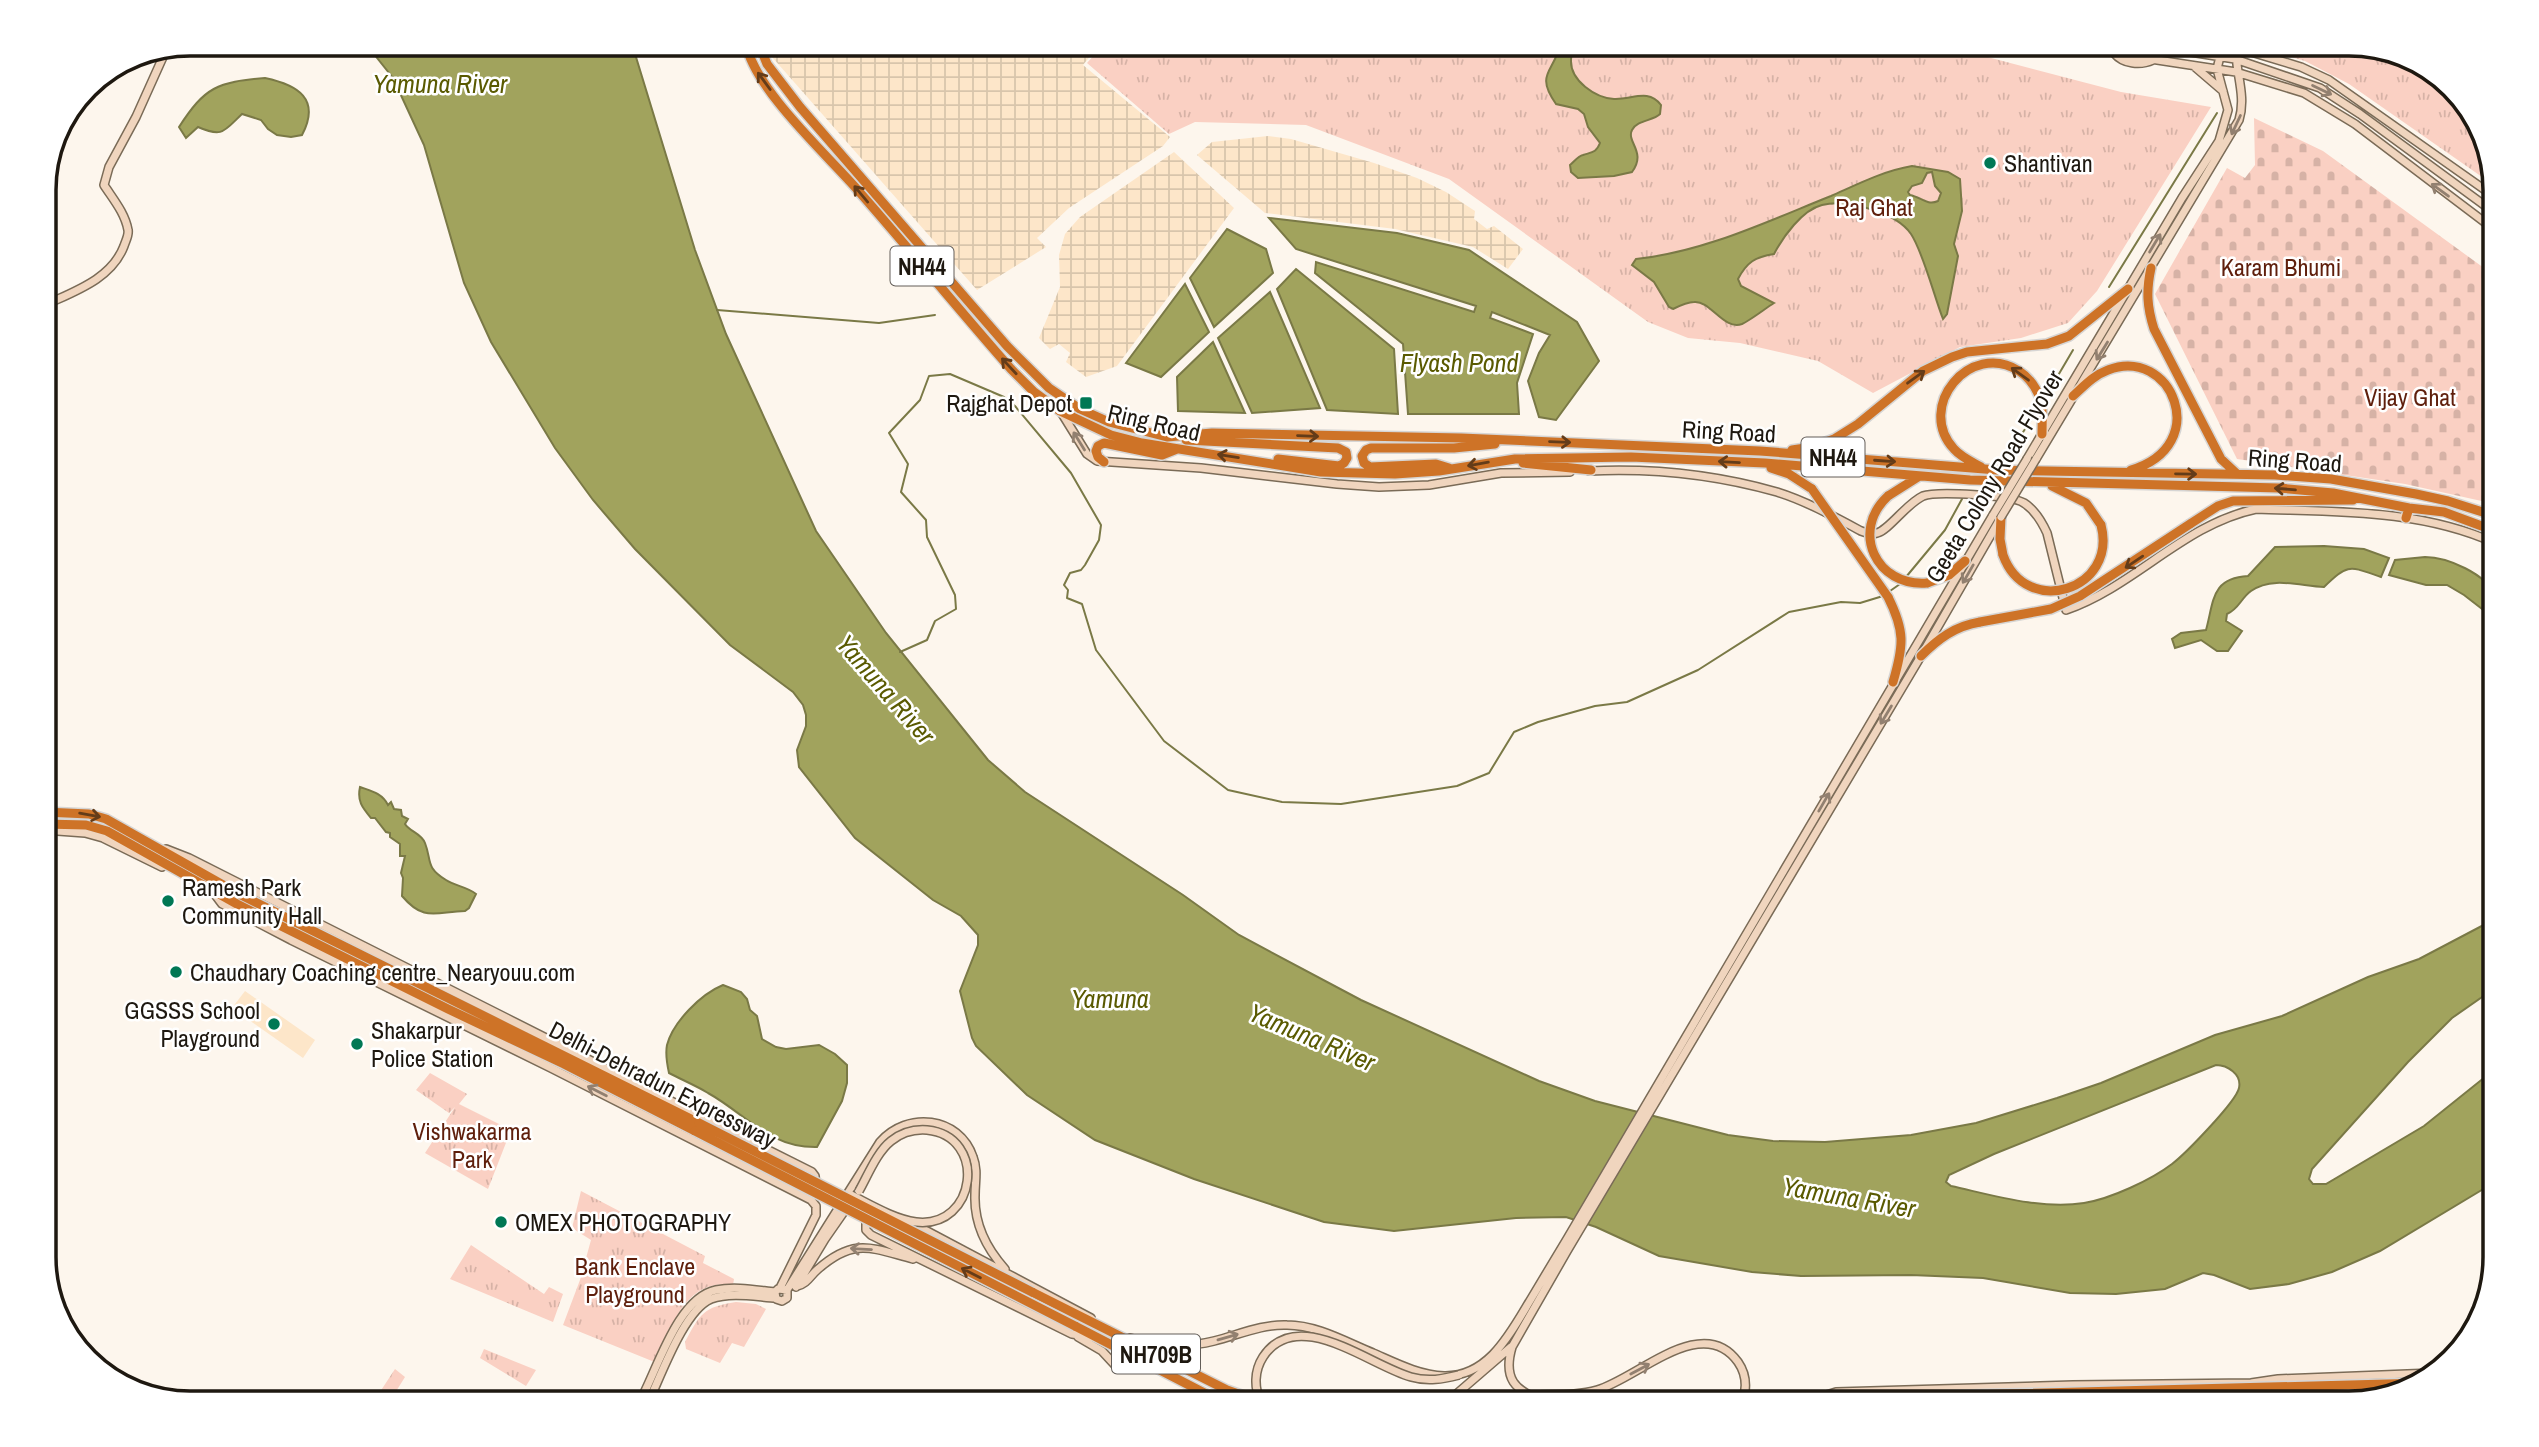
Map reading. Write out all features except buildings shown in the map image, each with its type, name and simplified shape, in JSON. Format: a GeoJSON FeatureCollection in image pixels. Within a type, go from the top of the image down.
{"type":"FeatureCollection","features":[{"type":"Feature","properties":{"kind":"highway","name":"NH44"},"geometry":{"type":"LineString","coordinates":[[750,56],[754,67],[790,115],[1010,369],[1034,392],[1060,411]]}},
{"type":"Feature","properties":{"kind":"highway","name":"Ring Road"},"geometry":{"type":"LineString","coordinates":[[764,56],[800,107],[1021,360],[1049,388],[1080,409],[1109,422],[1167,437],[1212,433],[1528,441],[1773,452],[1985,469],[2238,474],[2331,480],[2448,501],[2483,512]]}},
{"type":"Feature","properties":{"kind":"highway"},"geometry":{"type":"LineString","coordinates":[[2151,268],[2146,290],[2147,308],[2162,346],[2221,459],[2238,474]]}},
{"type":"Feature","properties":{"kind":"highway"},"geometry":{"type":"LineString","coordinates":[[1773,452],[1812,447],[1834,439],[1858,424],[1923,371],[1952,357],[1967,352],[2048,344],[2068,336],[2132,291]]}},
{"type":"Feature","properties":{"kind":"highway"},"geometry":{"type":"LineString","coordinates":[[1985,469],[1959,454],[1948,442],[1942,426],[1942,401],[1949,386],[1961,374],[1983,364],[2008,366],[2029,379],[2040,401],[2042,434]]}},
{"type":"Feature","properties":{"kind":"highway"},"geometry":{"type":"LineString","coordinates":[[2073,396],[2099,374],[2112,368],[2135,367],[2155,376],[2170,392],[2177,413],[2174,435],[2162,454],[2151,463],[2123,472]]}},
{"type":"Feature","properties":{"kind":"highway","name":"Ring Road"},"geometry":{"type":"LineString","coordinates":[[1060,411],[1111,435],[1177,449],[1351,474],[1395,474],[1452,469],[1515,458],[1631,457],[2045,483],[2279,488],[2444,512],[2483,527]]}},
{"type":"Feature","properties":{"kind":"highway"},"geometry":{"type":"LineString","coordinates":[[1167,437],[1201,442],[1338,448],[1346,452],[1347,458],[1345,463],[1339,466],[1266,457],[1250,460]]}},
{"type":"Feature","properties":{"kind":"highway"},"geometry":{"type":"LineString","coordinates":[[1452,469],[1436,464],[1370,467],[1364,463],[1362,456],[1371,448],[1454,448],[1528,441]]}},
{"type":"Feature","properties":{"kind":"highway"},"geometry":{"type":"LineString","coordinates":[[1104,462],[1096,451],[1098,446],[1104,443],[1162,456],[1177,449]]}},
{"type":"Feature","properties":{"kind":"highway"},"geometry":{"type":"LineString","coordinates":[[1515,458],[1530,464],[1591,470]]}},
{"type":"Feature","properties":{"kind":"highway"},"geometry":{"type":"LineString","coordinates":[[1756,463],[1789,474],[1812,489],[1888,597],[1899,618],[1902,636],[1900,658],[1893,682]]}},
{"type":"Feature","properties":{"kind":"highway"},"geometry":{"type":"LineString","coordinates":[[1919,476],[1888,496],[1874,513],[1870,533],[1874,554],[1887,572],[1906,581],[1927,583],[1949,575],[1965,561]]}},
{"type":"Feature","properties":{"kind":"highway"},"geometry":{"type":"LineString","coordinates":[[2001,517],[2000,539],[2008,568],[2022,582],[2047,592],[2073,587],[2094,570],[2103,545],[2101,525],[2080,499],[2045,483]]}},
{"type":"Feature","properties":{"kind":"highway"},"geometry":{"type":"LineString","coordinates":[[1921,656],[1962,625],[2051,609],[2080,596],[2218,506],[2233,501],[2325,502],[2368,499]]}},
{"type":"Feature","properties":{"kind":"highway"},"geometry":{"type":"LineString","coordinates":[[2406,518],[2409,508]]}},
{"type":"Feature","properties":{"kind":"highway","name":"Delhi-Dehradun Expressway"},"geometry":{"type":"LineString","coordinates":[[56,813],[94,815],[147,841],[207,876],[237,899]]}},
{"type":"Feature","properties":{"kind":"highway","name":"Delhi-Dehradun Expressway"},"geometry":{"type":"LineString","coordinates":[[56,824],[102,828],[212,890],[237,899],[635,1097],[821,1185],[1230,1391]]}},
{"type":"Feature","properties":{"kind":"highway","name":"Delhi-Dehradun Expressway"},"geometry":{"type":"LineString","coordinates":[[654,1106],[1074,1330],[1096,1337],[1199,1391]]}},
{"type":"Feature","properties":{"kind":"highway"},"geometry":{"type":"LineString","coordinates":[[2121,1391],[2391,1384]]}},
{"type":"Feature","properties":{"kind":"main road"},"geometry":{"type":"LineString","coordinates":[[2134,56],[2236,72],[2317,99],[2483,221]]}},
{"type":"Feature","properties":{"kind":"main road"},"geometry":{"type":"LineString","coordinates":[[2132,291],[2219,141],[2228,110],[2217,69],[2220,56],[2281,73],[2333,95],[2483,204]]}},
{"type":"Feature","properties":{"kind":"main road","name":"Geeta Colony Road Flyover"},"geometry":{"type":"LineString","coordinates":[[1719,989],[1911,651],[2116,310],[2151,268],[2239,120],[2243,99],[2236,72],[2236,56]]}},
{"type":"Feature","properties":{"kind":"main road"},"geometry":{"type":"LineString","coordinates":[[2247,56],[2251,63]]}},
{"type":"Feature","properties":{"kind":"main road"},"geometry":{"type":"LineString","coordinates":[[2268,56],[2329,80],[2483,189]]}},
{"type":"Feature","properties":{"kind":"main road"},"geometry":{"type":"LineString","coordinates":[[57,300],[105,273],[120,257],[129,233],[123,215],[104,186],[106,176],[162,59]]}},
{"type":"Feature","properties":{"kind":"main road"},"geometry":{"type":"LineString","coordinates":[[2281,73],[2285,62]]}},
{"type":"Feature","properties":{"kind":"main road"},"geometry":{"type":"LineString","coordinates":[[2193,65],[2223,92]]}},
{"type":"Feature","properties":{"kind":"main road","name":"Geeta Colony Road Flyover"},"geometry":{"type":"LineString","coordinates":[[1719,989],[1936,631],[2132,291]]}},
{"type":"Feature","properties":{"kind":"main road"},"geometry":{"type":"LineString","coordinates":[[1060,411],[1090,457],[1104,462],[1202,468],[1380,487],[1429,485],[1501,473],[1648,471],[1721,480],[1779,493],[1873,534],[1881,532],[1903,510],[1929,494],[1949,493],[2020,500],[2041,521],[2067,610],[2101,595],[2189,536],[2235,513],[2256,509],[2358,512],[2406,518],[2442,525],[2483,539]]}},
{"type":"Feature","properties":{"kind":"main road"},"geometry":{"type":"LineString","coordinates":[[56,831],[85,833],[103,838],[164,865]]}},
{"type":"Feature","properties":{"kind":"main road"},"geometry":{"type":"LineString","coordinates":[[147,841],[189,858],[635,1097],[642,1109],[654,1106]]}},
{"type":"Feature","properties":{"kind":"main road"},"geometry":{"type":"LineString","coordinates":[[212,890],[222,904],[279,934],[654,1106],[812,1172],[816,1185],[811,1200]]}},
{"type":"Feature","properties":{"kind":"main road"},"geometry":{"type":"LineString","coordinates":[[1522,1391],[1517,1387],[1509,1372],[1508,1359],[1512,1347],[1719,989]]}},
{"type":"Feature","properties":{"kind":"main road"},"geometry":{"type":"LineString","coordinates":[[1258,1391],[1255,1379],[1263,1357],[1279,1342],[1299,1335],[1318,1337],[1412,1377],[1437,1380],[1459,1375],[1487,1360],[1505,1343],[1719,989]]}},
{"type":"Feature","properties":{"kind":"main road"},"geometry":{"type":"LineString","coordinates":[[635,1097],[648,1093],[654,1106],[811,1200],[816,1206],[816,1215],[781,1293]]}},
{"type":"Feature","properties":{"kind":"main road"},"geometry":{"type":"LineString","coordinates":[[797,1286],[856,1189],[880,1142],[894,1129],[910,1122],[922,1121],[945,1126],[964,1140],[973,1156],[977,1174],[976,1216],[984,1239],[1010,1274]]}},
{"type":"Feature","properties":{"kind":"main road"},"geometry":{"type":"LineString","coordinates":[[781,1293],[856,1189],[886,1146],[899,1135],[933,1131],[949,1138],[961,1150],[967,1166],[968,1183],[962,1199],[947,1215],[931,1221],[909,1220],[883,1211],[845,1192],[821,1185]]}},
{"type":"Feature","properties":{"kind":"main road"},"geometry":{"type":"LineString","coordinates":[[1153,1367],[1142,1368],[1125,1361],[1115,1365],[1074,1330],[869,1234],[865,1228],[867,1218],[876,1213],[899,1217],[1082,1312],[1109,1331],[1138,1341],[1188,1345],[1210,1342],[1258,1328],[1295,1325],[1320,1331],[1422,1373],[1459,1375]]}},
{"type":"Feature","properties":{"kind":"main road"},"geometry":{"type":"LineString","coordinates":[[655,1391],[671,1362],[688,1319],[701,1305],[719,1297],[781,1293],[805,1283],[817,1269],[853,1247],[928,1262]]}},
{"type":"Feature","properties":{"kind":"main road"},"geometry":{"type":"LineString","coordinates":[[645,1391],[676,1325],[694,1301],[715,1290],[743,1289],[781,1293]]}},
{"type":"Feature","properties":{"kind":"main road"},"geometry":{"type":"LineString","coordinates":[[1595,1391],[1683,1347],[1706,1343],[1722,1348],[1739,1364],[1746,1380],[1744,1391]]}},
{"type":"Feature","properties":{"kind":"main road"},"geometry":{"type":"LineString","coordinates":[[1460,1391],[1512,1347]]}},
{"type":"Feature","properties":{"kind":"main road"},"geometry":{"type":"LineString","coordinates":[[1871,1391],[2251,1383],[2278,1379],[2415,1374]]}},
{"type":"Feature","properties":{"kind":"main road"},"geometry":{"type":"LineString","coordinates":[[2278,1379],[2278,1391]]}},
{"type":"Feature","properties":{"kind":"main road"},"geometry":{"type":"LineString","coordinates":[[2079,1385],[2079,1391]]}},
{"type":"Feature","properties":{"kind":"shaded area"},"geometry":{"type":"Polygon","coordinates":[[[1090,56],[1083,65],[1170,137],[1163,146],[1069,208],[1037,238],[1046,247],[977,290],[772,57],[1090,56]]]}},
{"type":"Feature","properties":{"kind":"shaded area"},"geometry":{"type":"Polygon","coordinates":[[[1268,136],[1291,139],[1417,178],[1446,192],[1475,211],[1474,219],[1487,229],[1494,226],[1523,249],[1508,269],[1473,247],[1395,229],[1265,213],[1197,155],[1212,142],[1268,136]]]}},
{"type":"Feature","properties":{"kind":"shaded area","name":"Rajghat Depot"},"geometry":{"type":"Polygon","coordinates":[[[1174,152],[1234,208],[1117,366],[1086,377],[1066,362],[1070,353],[1059,344],[1050,349],[1039,338],[1060,287],[1059,255],[1065,234],[1080,217],[1174,152]]]}},
{"type":"Feature","properties":{"kind":"shaded area","name":"GGSSS School Playground"},"geometry":{"type":"Polygon","coordinates":[[[245,991],[315,1040],[303,1058],[232,1008],[245,991]]]}},
{"type":"Feature","properties":{"kind":"green space","name":"Raj Ghat"},"geometry":{"type":"Polygon","coordinates":[[[1093,56],[1984,56],[2121,92],[2211,107],[2097,291],[2068,323],[2021,338],[1960,347],[1873,393],[1818,361],[1740,343],[1688,338],[1648,322],[1449,179],[1306,125],[1195,122],[1169,134],[1087,63],[1093,56]]]}},
{"type":"Feature","properties":{"kind":"green space"},"geometry":{"type":"Polygon","coordinates":[[[2288,56],[2367,57],[2401,66],[2416,74],[2444,95],[2465,123],[2476,147],[2482,177],[2349,84],[2305,61],[2288,56]]]}},
{"type":"Feature","properties":{"kind":"green space"},"geometry":{"type":"Polygon","coordinates":[[[2254,118],[2323,151],[2483,267],[2483,501],[2405,484],[2237,459],[2155,294],[2227,168],[2245,178],[2255,165],[2254,118]]]}},
{"type":"Feature","properties":{"kind":"green space","name":"Vishwakarma Park"},"geometry":{"type":"Polygon","coordinates":[[[430,1073],[467,1094],[459,1104],[511,1130],[488,1189],[425,1153],[455,1107],[449,1113],[416,1090],[430,1073]]]}},
{"type":"Feature","properties":{"kind":"green space","name":"Bank Enclave Playground"},"geometry":{"type":"Polygon","coordinates":[[[581,1191],[705,1256],[703,1263],[734,1279],[733,1285],[717,1285],[703,1289],[692,1297],[674,1321],[657,1363],[563,1325],[591,1240],[572,1228],[581,1191]]]}},
{"type":"Feature","properties":{"kind":"green space"},"geometry":{"type":"Polygon","coordinates":[[[471,1245],[544,1294],[549,1287],[563,1294],[553,1322],[450,1279],[471,1245]]]}},
{"type":"Feature","properties":{"kind":"green space"},"geometry":{"type":"Polygon","coordinates":[[[736,1302],[756,1304],[766,1309],[744,1347],[732,1343],[720,1363],[686,1349],[685,1342],[704,1313],[716,1306],[736,1302]]]}},
{"type":"Feature","properties":{"kind":"green space"},"geometry":{"type":"Polygon","coordinates":[[[484,1349],[536,1370],[526,1386],[480,1358],[484,1349]]]}},
{"type":"Feature","properties":{"kind":"green space"},"geometry":{"type":"Polygon","coordinates":[[[395,1369],[405,1377],[396,1391],[381,1391],[395,1369]]]}},
{"type":"Feature","properties":{"kind":"water","name":"Yamuna"},"geometry":{"type":"Polygon","coordinates":[[[376,56],[636,56],[695,250],[726,334],[816,531],[886,633],[988,760],[1025,792],[1183,895],[1239,935],[1361,1000],[1539,1081],[1595,1101],[1728,1135],[1773,1141],[1825,1142],[1911,1135],[1976,1123],[2057,1098],[2101,1083],[2215,1035],[2282,1016],[2368,977],[2419,959],[2483,925],[2483,996],[2452,1018],[2408,1062],[2312,1169],[2309,1179],[2313,1184],[2326,1184],[2424,1126],[2483,1079],[2483,1189],[2380,1251],[2332,1272],[2289,1284],[2250,1289],[2203,1273],[2165,1289],[2116,1294],[2070,1293],[1983,1278],[1911,1275],[1801,1276],[1752,1272],[1659,1256],[1596,1227],[1566,1217],[1516,1218],[1394,1231],[1324,1222],[1194,1179],[1095,1140],[1027,1095],[976,1046],[960,991],[978,945],[978,935],[961,916],[933,900],[855,838],[799,767],[797,750],[806,726],[806,715],[803,705],[793,692],[730,645],[635,549],[593,500],[555,448],[491,342],[464,283],[424,145],[393,78],[376,56]],[[2216,1065],[1994,1154],[1949,1175],[1946,1182],[1951,1186],[2000,1197],[2051,1205],[2094,1201],[2130,1188],[2172,1164],[2220,1116],[2239,1088],[2238,1078],[2229,1069],[2216,1065]]]}},
{"type":"Feature","properties":{"kind":"water"},"geometry":{"type":"Polygon","coordinates":[[[1556,56],[1571,56],[1575,75],[1592,92],[1614,99],[1651,97],[1661,105],[1660,114],[1638,124],[1632,130],[1637,159],[1632,172],[1578,178],[1571,172],[1570,165],[1579,157],[1591,153],[1600,143],[1588,127],[1584,114],[1578,109],[1556,104],[1547,85],[1548,73],[1556,56]]]}},
{"type":"Feature","properties":{"kind":"water"},"geometry":{"type":"Polygon","coordinates":[[[265,78],[287,85],[303,96],[309,112],[302,135],[277,135],[261,120],[242,114],[223,131],[213,132],[198,127],[186,138],[179,127],[205,95],[224,85],[265,78]]]}},
{"type":"Feature","properties":{"kind":"water"},"geometry":{"type":"Polygon","coordinates":[[[1912,166],[1948,172],[1960,179],[1962,211],[1954,244],[1958,256],[1947,314],[1943,319],[1911,234],[1894,219],[1857,206],[1822,205],[1807,212],[1782,240],[1774,254],[1748,264],[1738,279],[1741,286],[1774,303],[1742,324],[1735,325],[1723,320],[1700,303],[1689,303],[1673,309],[1669,307],[1654,282],[1632,265],[1636,259],[1711,243],[1871,178],[1912,166]],[[1932,172],[1927,173],[1922,183],[1912,186],[1908,192],[1924,201],[1934,202],[1938,201],[1941,193],[1935,186],[1932,172]]]}},
{"type":"Feature","properties":{"kind":"water","name":"Flyash Pond"},"geometry":{"type":"Polygon","coordinates":[[[1269,218],[1397,233],[1469,250],[1577,322],[1599,361],[1556,420],[1539,417],[1528,381],[1539,353],[1550,335],[1492,312],[1490,318],[1533,334],[1517,383],[1519,414],[1408,414],[1403,344],[1315,273],[1316,262],[1474,312],[1476,306],[1296,249],[1269,218]]]}},
{"type":"Feature","properties":{"kind":"water"},"geometry":{"type":"Polygon","coordinates":[[[1227,229],[1266,249],[1273,273],[1214,327],[1190,278],[1227,229]]]}},
{"type":"Feature","properties":{"kind":"water","name":"Flyash Pond"},"geometry":{"type":"Polygon","coordinates":[[[1296,269],[1394,349],[1398,414],[1327,410],[1277,289],[1296,269]]]}},
{"type":"Feature","properties":{"kind":"water"},"geometry":{"type":"Polygon","coordinates":[[[1185,284],[1209,332],[1161,377],[1126,363],[1185,284]]]}},
{"type":"Feature","properties":{"kind":"water"},"geometry":{"type":"Polygon","coordinates":[[[1270,292],[1320,408],[1252,413],[1218,338],[1270,292]]]}},
{"type":"Feature","properties":{"kind":"water"},"geometry":{"type":"Polygon","coordinates":[[[1213,342],[1245,413],[1178,411],[1177,377],[1213,342]]]}},
{"type":"Feature","properties":{"kind":"water"},"geometry":{"type":"Polygon","coordinates":[[[2324,546],[2364,549],[2389,558],[2381,577],[2350,569],[2339,574],[2324,587],[2286,583],[2259,586],[2227,614],[2226,621],[2242,631],[2228,651],[2217,651],[2201,640],[2175,648],[2172,639],[2181,633],[2206,630],[2213,601],[2221,586],[2227,581],[2248,576],[2275,547],[2324,546]]]}},
{"type":"Feature","properties":{"kind":"water"},"geometry":{"type":"Polygon","coordinates":[[[2434,558],[2465,568],[2483,580],[2483,610],[2447,585],[2426,585],[2389,575],[2395,560],[2434,558]]]}},
{"type":"Feature","properties":{"kind":"water"},"geometry":{"type":"Polygon","coordinates":[[[360,787],[379,795],[388,805],[391,802],[394,809],[401,810],[402,816],[408,819],[405,824],[423,840],[435,871],[450,882],[476,894],[469,908],[465,911],[431,914],[417,909],[402,896],[401,873],[405,856],[400,856],[400,844],[390,837],[390,833],[386,832],[375,818],[371,818],[363,807],[359,796],[360,787]]]}},
{"type":"Feature","properties":{"kind":"water"},"geometry":{"type":"Polygon","coordinates":[[[723,985],[741,992],[747,999],[750,1010],[757,1016],[762,1039],[786,1049],[819,1045],[847,1065],[847,1083],[842,1101],[817,1147],[800,1146],[771,1136],[722,1101],[669,1073],[666,1049],[675,1027],[697,1002],[723,985]]]}},
{"type":"Feature","properties":{"kind":"waterway"},"geometry":{"type":"LineString","coordinates":[[2109,287],[2217,113]]}},
{"type":"Feature","properties":{"kind":"waterway"},"geometry":{"type":"LineString","coordinates":[[717,310],[879,323],[935,315]]}},
{"type":"Feature","properties":{"kind":"waterway"},"geometry":{"type":"LineString","coordinates":[[2053,384],[2073,350]]}},
{"type":"Feature","properties":{"kind":"waterway"},"geometry":{"type":"LineString","coordinates":[[900,652],[927,640],[935,621],[956,609],[955,595],[927,537],[926,520],[901,492],[908,464],[889,433],[920,400],[929,376],[950,374],[1004,397],[1015,406],[1071,473],[1101,525],[1099,540],[1085,565],[1081,570],[1070,573],[1064,585],[1068,590],[1067,598],[1082,604],[1096,650],[1164,741],[1228,790],[1282,802],[1341,804],[1457,786],[1489,773],[1514,732],[1538,722],[1595,706],[1627,702],[1698,670],[1789,612],[1841,602],[1860,603],[1883,596]]}},
{"type":"Feature","properties":{"kind":"waterway"},"geometry":{"type":"LineString","coordinates":[[2008,455],[2031,420]]}},
{"type":"Feature","properties":{"kind":"waterway"},"geometry":{"type":"LineString","coordinates":[[1906,577],[1945,530],[1962,499]]}},
{"type":"Feature","properties":{"kind":"waterway"},"geometry":{"type":"LineString","coordinates":[[1890,591],[1900,584]]}},
{"type":"Feature","properties":{"kind":"place","name":"Shantivan"},"geometry":{"type":"Point","coordinates":[1990,163]}},
{"type":"Feature","properties":{"kind":"place","name":"Rajghat Depot"},"geometry":{"type":"Point","coordinates":[1086,403]}},
{"type":"Feature","properties":{"kind":"place","name":"Ramesh Park Community Hall"},"geometry":{"type":"Point","coordinates":[168,901]}},
{"type":"Feature","properties":{"kind":"place","name":"Chaudhary Coaching centre_Nearyouu.com"},"geometry":{"type":"Point","coordinates":[176,972]}},
{"type":"Feature","properties":{"kind":"place","name":"GGSSS School Playground"},"geometry":{"type":"Point","coordinates":[274,1024]}},
{"type":"Feature","properties":{"kind":"place","name":"Shakarpur Police Station"},"geometry":{"type":"Point","coordinates":[357,1044]}},
{"type":"Feature","properties":{"kind":"place","name":"OMEX PHOTOGRAPHY"},"geometry":{"type":"Point","coordinates":[501,1222]}},
{"type":"Feature","properties":{"kind":"water label","name":"Yamuna River"},"geometry":{"type":"Point","coordinates":[440,83]}},
{"type":"Feature","properties":{"kind":"water label","name":"Yamuna River"},"geometry":{"type":"Point","coordinates":[886,689]}},
{"type":"Feature","properties":{"kind":"water label","name":"Yamuna River"},"geometry":{"type":"Point","coordinates":[1312,1037]}},
{"type":"Feature","properties":{"kind":"water label","name":"Yamuna River"},"geometry":{"type":"Point","coordinates":[1849,1197]}},
{"type":"Feature","properties":{"kind":"park label","name":"Karam Bhumi"},"geometry":{"type":"Point","coordinates":[2281,267]}},
{"type":"Feature","properties":{"kind":"park label","name":"Vijay Ghat"},"geometry":{"type":"Point","coordinates":[2410,397]}}]}
